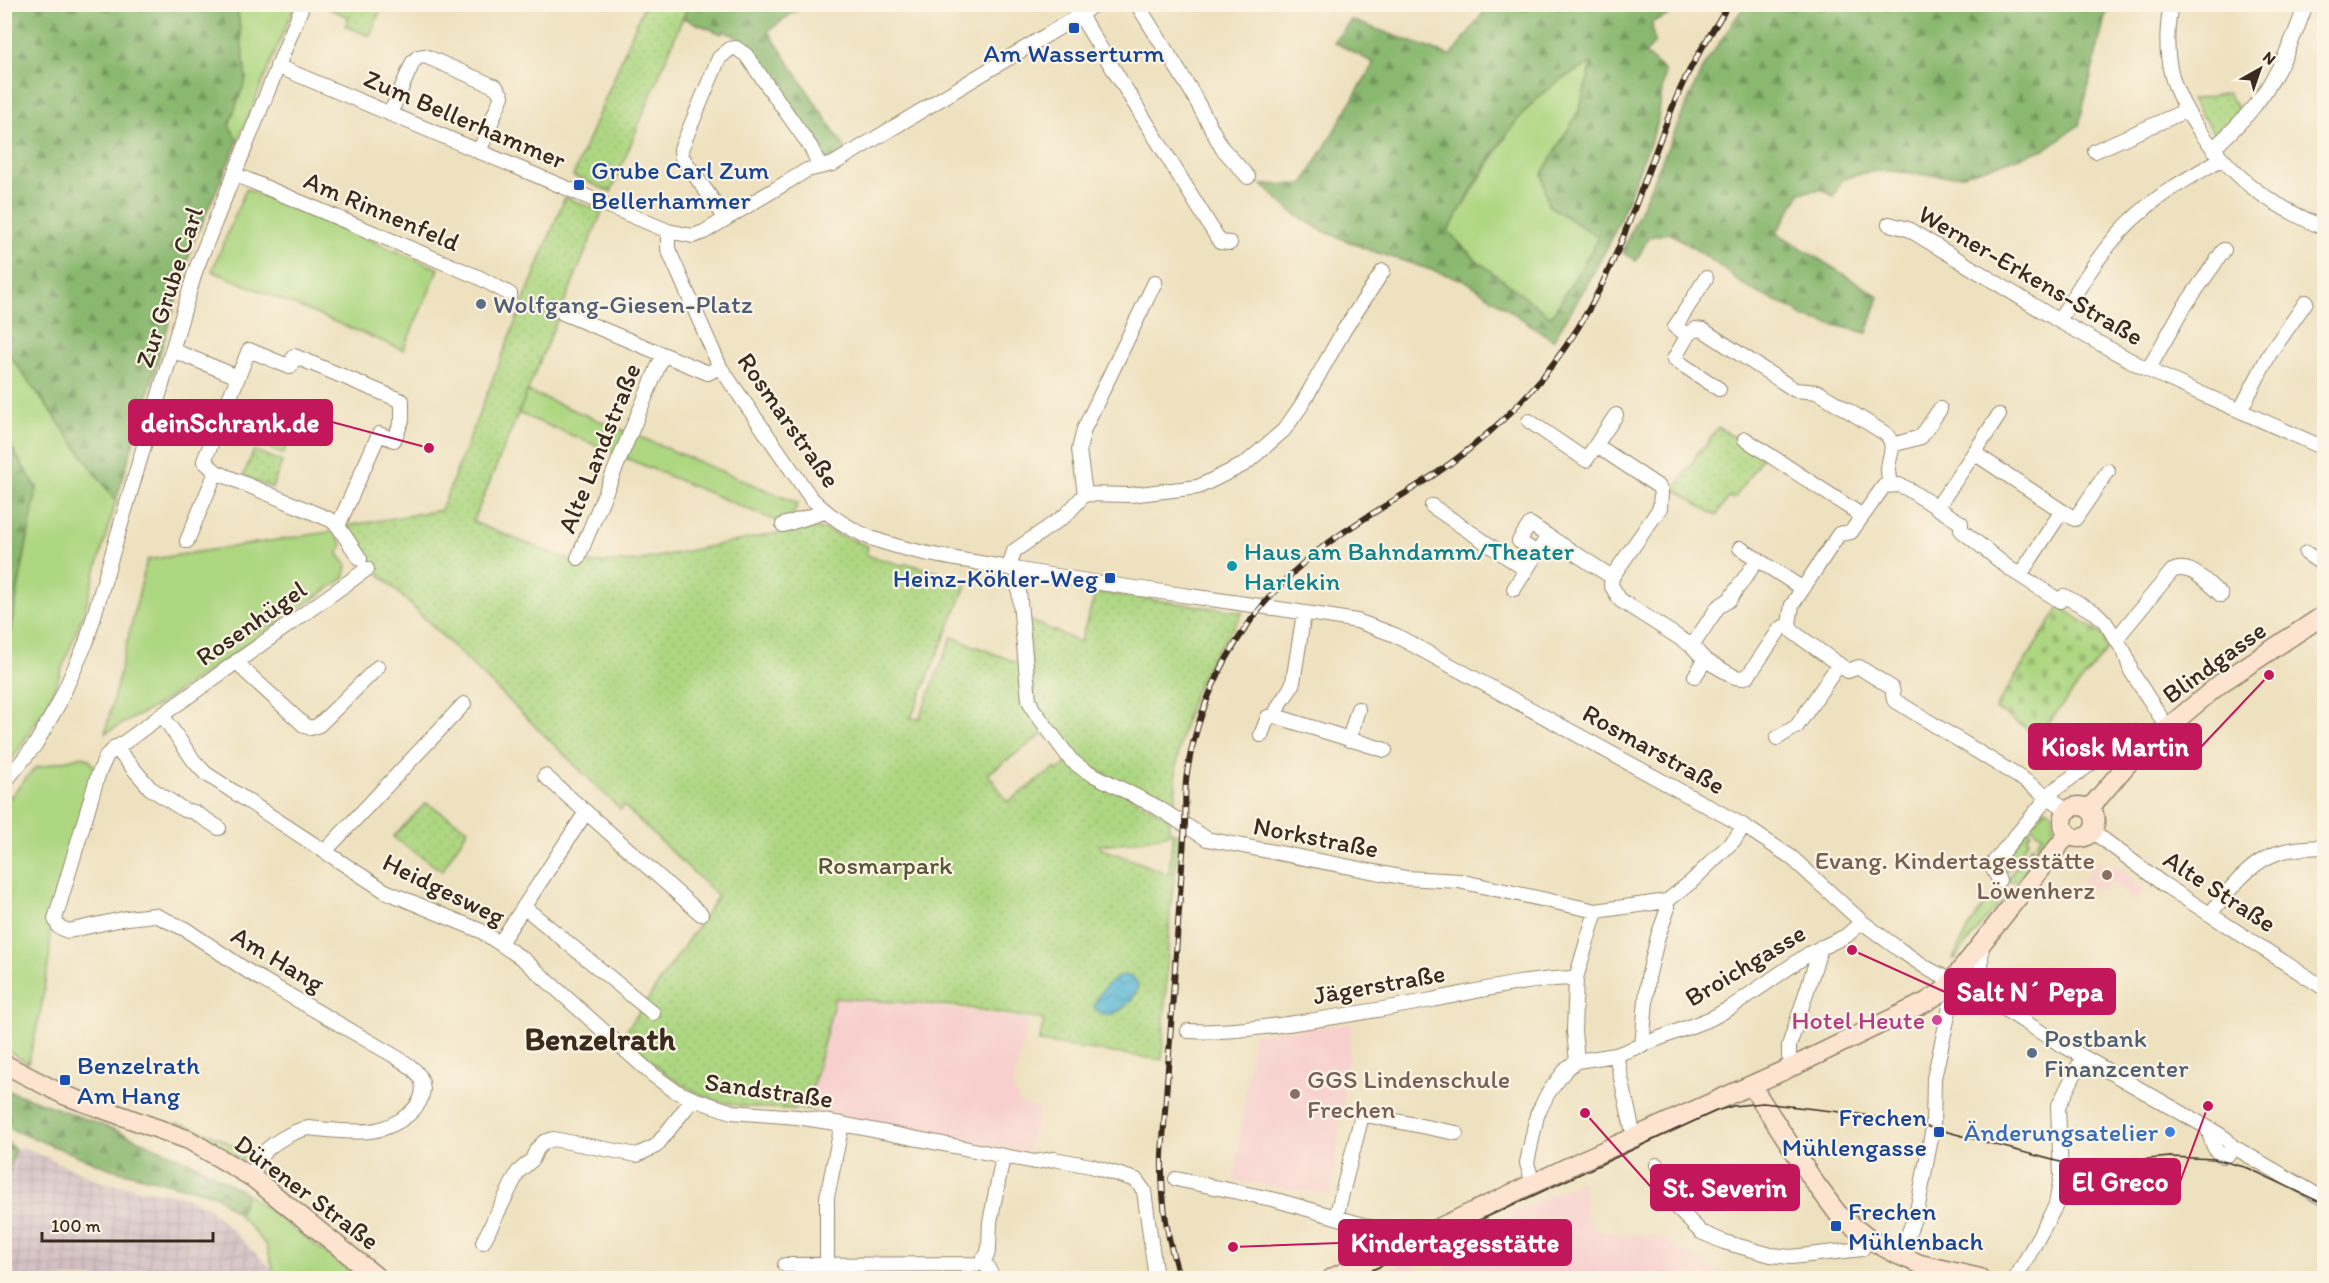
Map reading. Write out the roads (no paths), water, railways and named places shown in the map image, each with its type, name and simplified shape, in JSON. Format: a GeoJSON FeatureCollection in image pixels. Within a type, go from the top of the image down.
{"type":"FeatureCollection","features":[{"type":"Feature","properties":{"kind":"main road","name":"Blindgasse"},"geometry":{"type":"LineString","coordinates":[[2089,809],[2137,753],[2167,727],[2221,683],[2325,615]]}},
{"type":"Feature","properties":{"kind":"main road"},"geometry":{"type":"LineString","coordinates":[[2080,805],[2089,809],[2095,819],[2092,831],[2078,838],[2068,834],[2063,819],[2067,810],[2080,805]]}},
{"type":"Feature","properties":{"kind":"main road"},"geometry":{"type":"LineString","coordinates":[[1332,1278],[1634,1137],[1794,1066],[1926,1002],[1942,992],[1952,981],[2068,834]]}},
{"type":"Feature","properties":{"kind":"main road","name":"Dürener Straße"},"geometry":{"type":"LineString","coordinates":[[4,1064],[64,1095],[180,1136],[232,1164],[253,1178],[378,1278]]}},
{"type":"Feature","properties":{"kind":"main road"},"geometry":{"type":"LineString","coordinates":[[1751,1085],[1838,1214],[1869,1239],[1898,1255],[1920,1264],[1980,1278]]}},
{"type":"Feature","properties":{"kind":"street","name":"Zur Grube Carl"},"geometry":{"type":"LineString","coordinates":[[4,783],[35,745],[58,705],[86,643],[196,269],[303,4]]}},
{"type":"Feature","properties":{"kind":"street","name":"Zum Bellerhammer"},"geometry":{"type":"LineString","coordinates":[[278,66],[668,231],[693,236],[704,232],[807,170],[833,164],[1080,15],[1094,4]]}},
{"type":"Feature","properties":{"kind":"street"},"geometry":{"type":"LineString","coordinates":[[2171,4],[2168,54],[2170,74],[2185,111],[2217,154],[2240,179],[2265,198],[2325,228]]}},
{"type":"Feature","properties":{"kind":"street"},"geometry":{"type":"LineString","coordinates":[[2060,321],[2091,268],[2142,211],[2217,154],[2271,82],[2283,60],[2306,4]]}},
{"type":"Feature","properties":{"kind":"street"},"geometry":{"type":"LineString","coordinates":[[1139,5],[1190,89],[1222,148],[1248,177]]}},
{"type":"Feature","properties":{"kind":"street"},"geometry":{"type":"LineString","coordinates":[[1080,15],[1220,242],[1230,243]]}},
{"type":"Feature","properties":{"kind":"street"},"geometry":{"type":"LineString","coordinates":[[726,219],[682,157],[681,149],[719,58],[730,49],[736,48],[746,55],[810,146],[820,166]]}},
{"type":"Feature","properties":{"kind":"street"},"geometry":{"type":"LineString","coordinates":[[390,114],[413,62],[418,57],[425,56],[496,87],[502,96],[479,152]]}},
{"type":"Feature","properties":{"kind":"street"},"geometry":{"type":"LineString","coordinates":[[2095,151],[2185,111]]}},
{"type":"Feature","properties":{"kind":"street","name":"Am Rinnenfeld"},"geometry":{"type":"LineString","coordinates":[[234,174],[478,277],[510,294]]}},
{"type":"Feature","properties":{"kind":"street","name":"Werner-Erkens-Straße"},"geometry":{"type":"LineString","coordinates":[[1889,224],[1908,229],[2060,321],[2148,370],[2325,448]]}},
{"type":"Feature","properties":{"kind":"street","name":"Rosmarstraße"},"geometry":{"type":"LineString","coordinates":[[668,231],[668,249],[720,367],[804,488],[824,512],[844,525],[872,538],[914,551],[1109,586],[1357,621],[1395,635],[1744,826],[1791,857],[1862,922],[1900,950],[1995,1003],[2208,1130],[2214,1149],[2219,1155],[2229,1154],[2232,1146],[2325,1199]]}},
{"type":"Feature","properties":{"kind":"street","name":"Werner-Erkens-Straße"},"geometry":{"type":"LineString","coordinates":[[2148,370],[2182,310],[2224,250]]}},
{"type":"Feature","properties":{"kind":"street"},"geometry":{"type":"LineString","coordinates":[[1013,568],[1014,551],[1066,515],[1085,494],[1130,495],[1198,487],[1245,464],[1284,430],[1301,406],[1344,330],[1383,271]]}},
{"type":"Feature","properties":{"kind":"street"},"geometry":{"type":"LineString","coordinates":[[1688,335],[1675,327],[1707,278]]}},
{"type":"Feature","properties":{"kind":"street"},"geometry":{"type":"LineString","coordinates":[[1085,494],[1079,450],[1084,429],[1155,282]]}},
{"type":"Feature","properties":{"kind":"street"},"geometry":{"type":"LineString","coordinates":[[2240,411],[2269,355],[2306,302]]}},
{"type":"Feature","properties":{"kind":"street"},"geometry":{"type":"LineString","coordinates":[[563,313],[708,373],[720,367]]}},
{"type":"Feature","properties":{"kind":"street"},"geometry":{"type":"LineString","coordinates":[[1719,389],[1674,359],[1688,335],[1695,329],[1703,330],[1795,390],[1818,392],[1886,434],[1892,445],[1888,467],[1890,484]]}},
{"type":"Feature","properties":{"kind":"street"},"geometry":{"type":"LineString","coordinates":[[249,350],[290,367],[294,356],[402,400],[402,420],[394,440],[379,434],[338,526],[331,520],[216,472],[204,461],[237,377],[249,350]]}},
{"type":"Feature","properties":{"kind":"street"},"geometry":{"type":"LineString","coordinates":[[172,351],[237,377]]}},
{"type":"Feature","properties":{"kind":"street","name":"Alte Landstraße"},"geometry":{"type":"LineString","coordinates":[[579,558],[663,355]]}},
{"type":"Feature","properties":{"kind":"street"},"geometry":{"type":"LineString","coordinates":[[1892,445],[1921,437],[1940,409]]}},
{"type":"Feature","properties":{"kind":"street"},"geometry":{"type":"LineString","coordinates":[[1529,421],[1586,460],[1616,415]]}},
{"type":"Feature","properties":{"kind":"street"},"geometry":{"type":"LineString","coordinates":[[1938,507],[1999,415]]}},
{"type":"Feature","properties":{"kind":"street"},"geometry":{"type":"LineString","coordinates":[[1744,439],[1862,515]]}},
{"type":"Feature","properties":{"kind":"street"},"geometry":{"type":"LineString","coordinates":[[1596,445],[1654,484],[1662,493],[1660,508],[1612,577],[1611,585],[1620,600],[1692,646],[1705,660],[1735,677],[1742,678],[1748,676],[1780,629],[1789,624]]}},
{"type":"Feature","properties":{"kind":"street"},"geometry":{"type":"LineString","coordinates":[[1974,453],[2075,519],[2108,471]]}},
{"type":"Feature","properties":{"kind":"street"},"geometry":{"type":"LineString","coordinates":[[187,541],[216,472]]}},
{"type":"Feature","properties":{"kind":"street"},"geometry":{"type":"LineString","coordinates":[[2067,810],[1894,700],[1892,688],[1859,667],[1848,671],[1797,636],[1789,624],[1792,605],[1839,534],[1851,532],[1878,491],[1884,486],[1890,484],[1908,489],[1961,523],[1961,530],[2020,575],[2060,601],[2064,596],[2096,613],[2125,653],[2131,671],[2167,727]]}},
{"type":"Feature","properties":{"kind":"street"},"geometry":{"type":"LineString","coordinates":[[1432,506],[1526,570]]}},
{"type":"Feature","properties":{"kind":"street"},"geometry":{"type":"LineString","coordinates":[[2020,575],[2062,511]]}},
{"type":"Feature","properties":{"kind":"street"},"geometry":{"type":"LineString","coordinates":[[783,525],[824,512]]}},
{"type":"Feature","properties":{"kind":"street"},"geometry":{"type":"LineString","coordinates":[[1537,553],[1519,540],[1530,524],[1612,577]]}},
{"type":"Feature","properties":{"kind":"street","name":"Rosenhügel"},"geometry":{"type":"LineString","coordinates":[[162,715],[364,564],[338,526]]}},
{"type":"Feature","properties":{"kind":"street"},"geometry":{"type":"LineString","coordinates":[[1514,589],[1548,536]]}},
{"type":"Feature","properties":{"kind":"street"},"geometry":{"type":"LineString","coordinates":[[1740,548],[1803,589]]}},
{"type":"Feature","properties":{"kind":"street"},"geometry":{"type":"LineString","coordinates":[[2306,552],[2325,565]]}},
{"type":"Feature","properties":{"kind":"street"},"geometry":{"type":"LineString","coordinates":[[1692,646],[1718,607],[1729,600],[1758,559]]}},
{"type":"Feature","properties":{"kind":"street","name":"Norkstraße"},"geometry":{"type":"LineString","coordinates":[[1013,568],[1029,700],[1033,709],[1071,760],[1084,770],[1146,801],[1207,839],[1406,878],[1459,881],[1596,911],[1667,901]]}},
{"type":"Feature","properties":{"kind":"street"},"geometry":{"type":"LineString","coordinates":[[2116,639],[2172,572],[2178,568],[2184,568],[2196,574],[2221,595]]}},
{"type":"Feature","properties":{"kind":"street"},"geometry":{"type":"LineString","coordinates":[[1275,716],[1278,703],[1290,691],[1293,682],[1304,613]]}},
{"type":"Feature","properties":{"kind":"street"},"geometry":{"type":"LineString","coordinates":[[1695,676],[1705,660]]}},
{"type":"Feature","properties":{"kind":"street"},"geometry":{"type":"LineString","coordinates":[[237,661],[305,726],[311,728],[319,725],[378,667]]}},
{"type":"Feature","properties":{"kind":"street"},"geometry":{"type":"LineString","coordinates":[[1777,738],[1797,726],[1839,664]]}},
{"type":"Feature","properties":{"kind":"street"},"geometry":{"type":"LineString","coordinates":[[326,850],[464,704]]}},
{"type":"Feature","properties":{"kind":"street"},"geometry":{"type":"LineString","coordinates":[[1349,740],[1358,709]]}},
{"type":"Feature","properties":{"kind":"street"},"geometry":{"type":"LineString","coordinates":[[162,715],[111,751],[150,788],[184,810],[194,812],[219,828]]}},
{"type":"Feature","properties":{"kind":"street","name":"Heidgesweg"},"geometry":{"type":"LineString","coordinates":[[162,715],[194,761],[205,772],[385,891],[481,931],[500,943],[523,959],[653,1075],[675,1091],[693,1099]]}},
{"type":"Feature","properties":{"kind":"street"},"geometry":{"type":"LineString","coordinates":[[1261,735],[1268,717],[1275,716],[1384,750]]}},
{"type":"Feature","properties":{"kind":"street"},"geometry":{"type":"LineString","coordinates":[[1999,880],[1993,869],[1994,862],[2054,790],[2135,732]]}},
{"type":"Feature","properties":{"kind":"street","name":"Am Hang"},"geometry":{"type":"LineString","coordinates":[[111,751],[98,775],[55,919],[58,927],[68,931],[116,920],[155,915],[185,929],[249,972],[391,1054],[412,1068],[420,1079],[421,1097],[411,1112],[398,1123],[371,1131],[309,1128],[299,1130],[264,1152],[253,1178]]}},
{"type":"Feature","properties":{"kind":"street"},"geometry":{"type":"LineString","coordinates":[[545,776],[701,914]]}},
{"type":"Feature","properties":{"kind":"street"},"geometry":{"type":"LineString","coordinates":[[500,943],[586,812]]}},
{"type":"Feature","properties":{"kind":"street"},"geometry":{"type":"LineString","coordinates":[[1642,1046],[1648,978],[1658,936],[1667,911],[1667,901],[1735,839],[1744,826]]}},
{"type":"Feature","properties":{"kind":"street","name":"Alte Straße"},"geometry":{"type":"LineString","coordinates":[[2092,831],[2163,884],[2325,988]]}},
{"type":"Feature","properties":{"kind":"street"},"geometry":{"type":"LineString","coordinates":[[2210,914],[2243,877],[2270,856],[2296,849],[2325,847]]}},
{"type":"Feature","properties":{"kind":"street"},"geometry":{"type":"LineString","coordinates":[[524,907],[653,1012]]}},
{"type":"Feature","properties":{"kind":"street"},"geometry":{"type":"LineString","coordinates":[[1533,1184],[1527,1163],[1537,1114],[1559,1077],[1577,1061],[1574,1031],[1576,978],[1596,911]]}},
{"type":"Feature","properties":{"kind":"street","name":"Broichgasse"},"geometry":{"type":"LineString","coordinates":[[1577,1061],[1616,1055],[1712,1018],[1821,947],[1846,936],[1862,922]]}},
{"type":"Feature","properties":{"kind":"street"},"geometry":{"type":"LineString","coordinates":[[1982,944],[1982,977],[1987,992],[1995,1003]]}},
{"type":"Feature","properties":{"kind":"street"},"geometry":{"type":"LineString","coordinates":[[1794,1066],[1789,1056],[1789,1046],[1821,947]]}},
{"type":"Feature","properties":{"kind":"street","name":"Jägerstraße"},"geometry":{"type":"LineString","coordinates":[[1188,1031],[1209,1032],[1258,1028],[1356,1014],[1499,985],[1542,979],[1576,978]]}},
{"type":"Feature","properties":{"kind":"street"},"geometry":{"type":"LineString","coordinates":[[1898,1255],[1917,1211],[1933,1128],[1934,1078],[1950,1006]]}},
{"type":"Feature","properties":{"kind":"street"},"geometry":{"type":"LineString","coordinates":[[1616,1055],[1634,1137]]}},
{"type":"Feature","properties":{"kind":"street"},"geometry":{"type":"LineString","coordinates":[[2016,1278],[2056,1205],[2061,1176],[2058,1107],[2083,1057]]}},
{"type":"Feature","properties":{"kind":"street","name":"Sandstraße"},"geometry":{"type":"LineString","coordinates":[[483,1242],[518,1172],[532,1160],[537,1149],[544,1142],[554,1139],[637,1155],[656,1146],[693,1099],[732,1112],[797,1117],[842,1124],[1035,1162],[1054,1159],[1091,1166],[1131,1178],[1140,1183],[1144,1191],[1156,1278]]}},
{"type":"Feature","properties":{"kind":"street"},"geometry":{"type":"LineString","coordinates":[[1336,1216],[1361,1119],[1366,1115],[1456,1132]]}},
{"type":"Feature","properties":{"kind":"street","name":"Sandstraße"},"geometry":{"type":"LineString","coordinates":[[826,1265],[827,1197],[842,1124]]}},
{"type":"Feature","properties":{"kind":"street"},"geometry":{"type":"LineString","coordinates":[[784,1265],[979,1264],[984,1260],[989,1248],[990,1222],[1003,1157]]}},
{"type":"Feature","properties":{"kind":"street"},"geometry":{"type":"LineString","coordinates":[[1657,1165],[1676,1207],[1701,1232],[1724,1242],[1771,1255],[1791,1257],[1862,1249],[1869,1239]]}},
{"type":"Feature","properties":{"kind":"street"},"geometry":{"type":"LineString","coordinates":[[1176,1179],[1276,1200],[1336,1216],[1385,1231],[1398,1241],[1401,1247]]}},
{"type":"Feature","properties":{"kind":"street"},"geometry":{"type":"LineString","coordinates":[[984,1260],[993,1278]]}},
{"type":"Feature","properties":{"kind":"water"},"geometry":{"type":"Polygon","coordinates":[[[1124,975],[1132,977],[1138,984],[1132,998],[1127,1005],[1113,1013],[1099,1012],[1094,1006],[1099,996],[1110,983],[1124,975]]]}},
{"type":"Feature","properties":{"kind":"tram line"},"geometry":{"type":"LineString","coordinates":[[1355,1278],[1716,1111],[1733,1106],[1763,1103],[1858,1114],[1933,1128],[2060,1162],[2095,1164],[2170,1157],[2215,1159],[2248,1168],[2324,1204]]}},
{"type":"Feature","properties":{"kind":"railway"},"geometry":{"type":"LineString","coordinates":[[1180,1278],[1165,1217],[1162,1154],[1185,824],[1186,779],[1193,743],[1213,687],[1241,634],[1278,587],[1300,566],[1334,539],[1462,455],[1511,412],[1553,364],[1585,317],[1601,286],[1629,223],[1678,94],[1729,4]]}},
{"type":"Feature","properties":{"kind":"place","name":"Am Wasserturm"},"geometry":{"type":"Point","coordinates":[1074,28]}},
{"type":"Feature","properties":{"kind":"place","name":"Grube Carl Zum Bellerhammer"},"geometry":{"type":"Point","coordinates":[579,185]}},
{"type":"Feature","properties":{"kind":"place","name":"Wolfgang-Giesen-Platz"},"geometry":{"type":"Point","coordinates":[481,304]}},
{"type":"Feature","properties":{"kind":"place","name":"deinSchrank.de"},"geometry":{"type":"Point","coordinates":[429,448]}},
{"type":"Feature","properties":{"kind":"place","name":"Haus am Bahndamm/Theater Harlekin"},"geometry":{"type":"Point","coordinates":[1232,566]}},
{"type":"Feature","properties":{"kind":"place","name":"Heinz-Köhler-Weg"},"geometry":{"type":"Point","coordinates":[1110,578]}},
{"type":"Feature","properties":{"kind":"place","name":"Kiosk Martin"},"geometry":{"type":"Point","coordinates":[2269,675]}},
{"type":"Feature","properties":{"kind":"place","name":"Evang. Kindertagesstätte Löwenherz"},"geometry":{"type":"Point","coordinates":[2107,875]}},
{"type":"Feature","properties":{"kind":"place","name":"Salt N´ Pepa"},"geometry":{"type":"Point","coordinates":[1852,950]}},
{"type":"Feature","properties":{"kind":"place","name":"Hotel Heute"},"geometry":{"type":"Point","coordinates":[1937,1020]}},
{"type":"Feature","properties":{"kind":"place","name":"Postbank Finanzcenter"},"geometry":{"type":"Point","coordinates":[2032,1053]}},
{"type":"Feature","properties":{"kind":"place","name":"Benzelrath Am Hang"},"geometry":{"type":"Point","coordinates":[65,1080]}},
{"type":"Feature","properties":{"kind":"place","name":"GGS Lindenschule Frechen"},"geometry":{"type":"Point","coordinates":[1295,1094]}},
{"type":"Feature","properties":{"kind":"place","name":"El Greco"},"geometry":{"type":"Point","coordinates":[2208,1106]}},
{"type":"Feature","properties":{"kind":"place","name":"St. Severin"},"geometry":{"type":"Point","coordinates":[1585,1113]}},
{"type":"Feature","properties":{"kind":"place","name":"Frechen Mühlengasse"},"geometry":{"type":"Point","coordinates":[1939,1132]}},
{"type":"Feature","properties":{"kind":"place","name":"Änderungsatelier"},"geometry":{"type":"Point","coordinates":[2170,1132]}},
{"type":"Feature","properties":{"kind":"place","name":"Frechen Mühlenbach"},"geometry":{"type":"Point","coordinates":[1836,1226]}},
{"type":"Feature","properties":{"kind":"place","name":"Kindertagesstätte"},"geometry":{"type":"Point","coordinates":[1233,1247]}},
{"type":"Feature","properties":{"kind":"district","name":"Benzelrath"},"geometry":{"type":"Point","coordinates":[600,1039]}},
{"type":"Feature","properties":{"kind":"park label","name":"Rosmarpark"},"geometry":{"type":"Point","coordinates":[885,865]}}]}
